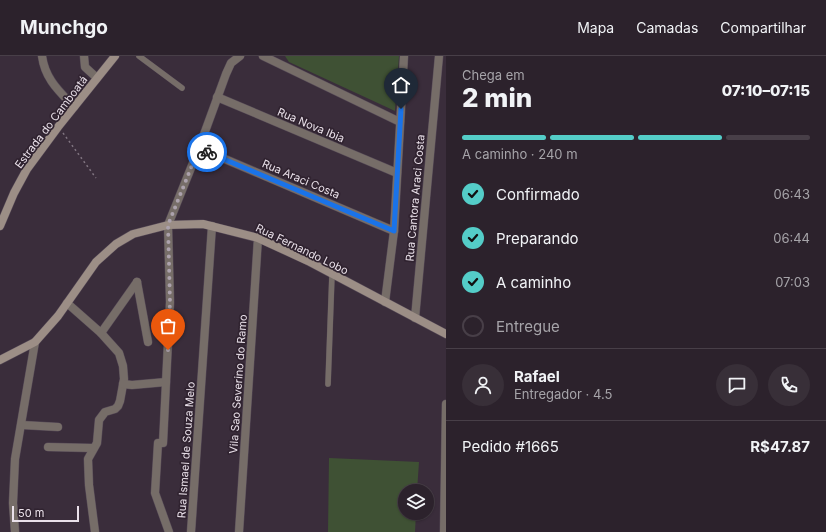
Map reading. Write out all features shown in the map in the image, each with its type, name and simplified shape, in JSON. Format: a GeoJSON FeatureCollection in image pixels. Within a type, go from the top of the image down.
{"type":"FeatureCollection","features":[{"type":"Feature","properties":{"kind":"main road","name":"Estrada do Camboatá"},"geometry":{"type":"LineString","coordinates":[[0,226],[14,193],[27,169],[58,127],[115,56]]}},
{"type":"Feature","properties":{"kind":"main road","name":"Rua Fernando Lobo"},"geometry":{"type":"LineString","coordinates":[[0,360],[35,342],[58,316],[96,262],[116,244],[132,234],[168,225],[203,224],[258,238],[308,261],[446,334]]}},
{"type":"Feature","properties":{"kind":"street"},"geometry":{"type":"LineString","coordinates":[[42,56],[47,75],[53,84],[74,107]]}},
{"type":"Feature","properties":{"kind":"street"},"geometry":{"type":"LineString","coordinates":[[84,56],[85,67],[98,78]]}},
{"type":"Feature","properties":{"kind":"street"},"geometry":{"type":"LineString","coordinates":[[169,532],[155,493],[158,443],[163,443],[170,302],[168,225],[199,148],[226,74],[231,63],[240,56]]}},
{"type":"Feature","properties":{"kind":"street"},"geometry":{"type":"LineString","coordinates":[[263,56],[400,122]]}},
{"type":"Feature","properties":{"kind":"street"},"geometry":{"type":"LineString","coordinates":[[385,302],[394,231],[404,56]]}},
{"type":"Feature","properties":{"kind":"street","name":"Rua Cantora Araci Costa"},"geometry":{"type":"LineString","coordinates":[[416,318],[439,56]]}},
{"type":"Feature","properties":{"kind":"street","name":"Rua Nova Ibia"},"geometry":{"type":"LineString","coordinates":[[217,98],[397,173]]}},
{"type":"Feature","properties":{"kind":"street","name":"Rua Araci Costa"},"geometry":{"type":"LineString","coordinates":[[199,148],[394,231]]}},
{"type":"Feature","properties":{"kind":"street","name":"Rua Ismael de Souza Melo"},"geometry":{"type":"LineString","coordinates":[[191,532],[212,226]]}},
{"type":"Feature","properties":{"kind":"street","name":"Vila Sao Severino do Ramo"},"geometry":{"type":"LineString","coordinates":[[239,532],[258,238]]}},
{"type":"Feature","properties":{"kind":"street"},"geometry":{"type":"LineString","coordinates":[[101,333],[137,282],[148,342]]}},
{"type":"Feature","properties":{"kind":"street"},"geometry":{"type":"LineString","coordinates":[[67,303],[101,333],[119,353],[123,366],[124,384],[120,401],[115,409],[105,412],[99,420],[97,443],[88,459],[88,485],[95,532]]}},
{"type":"Feature","properties":{"kind":"street"},"geometry":{"type":"LineString","coordinates":[[15,532],[13,503],[16,459],[35,342]]}},
{"type":"Feature","properties":{"kind":"street"},"geometry":{"type":"LineString","coordinates":[[124,384],[132,385],[166,382]]}},
{"type":"Feature","properties":{"kind":"street"},"geometry":{"type":"LineString","coordinates":[[444,532],[446,404]]}},
{"type":"Feature","properties":{"kind":"street"},"geometry":{"type":"LineString","coordinates":[[22,425],[58,427]]}},
{"type":"Feature","properties":{"kind":"street"},"geometry":{"type":"LineString","coordinates":[[48,447],[93,448]]}},
{"type":"Feature","properties":{"kind":"lane"},"geometry":{"type":"LineString","coordinates":[[140,56],[182,88]]}},
{"type":"Feature","properties":{"kind":"lane"},"geometry":{"type":"LineString","coordinates":[[328,384],[332,274]]}},
{"type":"Feature","properties":{"kind":"path"},"geometry":{"type":"LineString","coordinates":[[58,127],[96,178]]}},
{"type":"Feature","properties":{"kind":"green space"},"geometry":{"type":"Polygon","coordinates":[[[285,56],[399,56],[395,111],[289,62],[285,56]]]}},
{"type":"Feature","properties":{"kind":"green space"},"geometry":{"type":"Polygon","coordinates":[[[329,458],[419,462],[417,484],[398,484],[398,520],[416,520],[415,532],[328,532],[329,458]]]}},
{"type":"Feature","properties":{"kind":"way so far"},"geometry":{"type":"LineString","coordinates":[[168,350],[170,302],[168,225],[199,148],[207,152]]}},
{"type":"Feature","properties":{"kind":"route"},"geometry":{"type":"LineString","coordinates":[[207,152],[394,231],[401,109]]}}]}
